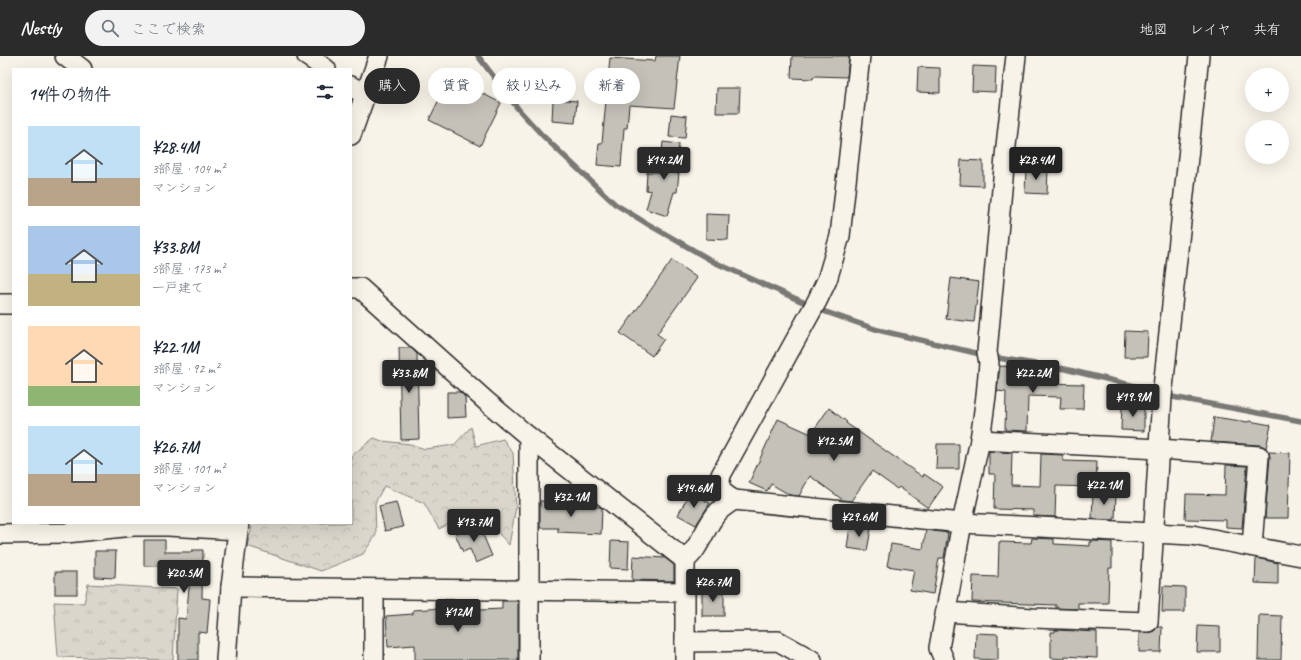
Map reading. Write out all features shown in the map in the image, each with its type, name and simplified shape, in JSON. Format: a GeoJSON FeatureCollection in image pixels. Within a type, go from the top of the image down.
{"type":"FeatureCollection","features":[{"type":"Feature","properties":{"kind":"street"},"geometry":{"type":"LineString","coordinates":[[60,56],[60,68]]}},
{"type":"Feature","properties":{"kind":"street"},"geometry":{"type":"LineString","coordinates":[[65,56],[81,68]]}},
{"type":"Feature","properties":{"kind":"street"},"geometry":{"type":"LineString","coordinates":[[306,56],[324,68]]}},
{"type":"Feature","properties":{"kind":"street"},"geometry":{"type":"LineString","coordinates":[[352,129],[358,90],[379,56]]}},
{"type":"Feature","properties":{"kind":"street"},"geometry":{"type":"LineString","coordinates":[[860,56],[840,236],[827,280],[721,475],[721,490],[724,494],[734,500],[962,523],[1192,534],[1301,556]]}},
{"type":"Feature","properties":{"kind":"street"},"geometry":{"type":"LineString","coordinates":[[944,660],[939,648],[962,523],[980,440],[986,396],[1006,146],[1016,56],[1012,56]]}},
{"type":"Feature","properties":{"kind":"street"},"geometry":{"type":"LineString","coordinates":[[946,612],[1064,620],[1148,622],[1163,394],[1199,56]]}},
{"type":"Feature","properties":{"kind":"street"},"geometry":{"type":"LineString","coordinates":[[352,288],[360,288],[486,401],[529,437],[685,560]]}},
{"type":"Feature","properties":{"kind":"street"},"geometry":{"type":"LineString","coordinates":[[0,304],[12,304]]}},
{"type":"Feature","properties":{"kind":"street"},"geometry":{"type":"LineString","coordinates":[[529,437],[529,660]]}},
{"type":"Feature","properties":{"kind":"street"},"geometry":{"type":"LineString","coordinates":[[980,440],[1159,449],[1259,456],[1252,546]]}},
{"type":"Feature","properties":{"kind":"street"},"geometry":{"type":"LineString","coordinates":[[685,560],[692,555],[719,510],[734,500]]}},
{"type":"Feature","properties":{"kind":"street"},"geometry":{"type":"LineString","coordinates":[[0,534],[66,533],[132,526],[238,526],[231,587],[226,660]]}},
{"type":"Feature","properties":{"kind":"street"},"geometry":{"type":"LineString","coordinates":[[685,560],[685,651],[778,641],[812,660]]}},
{"type":"Feature","properties":{"kind":"street"},"geometry":{"type":"LineString","coordinates":[[231,587],[685,592]]}},
{"type":"Feature","properties":{"kind":"street"},"geometry":{"type":"LineString","coordinates":[[374,589],[374,660]]}},
{"type":"Feature","properties":{"kind":"green space"},"geometry":{"type":"Polygon","coordinates":[[[471,427],[476,446],[503,439],[513,453],[516,507],[509,545],[478,510],[439,529],[424,503],[384,486],[375,503],[376,535],[363,554],[321,571],[247,546],[253,524],[352,524],[352,455],[374,438],[382,441],[410,444],[425,449],[454,445],[471,427]]]}},
{"type":"Feature","properties":{"kind":"green space"},"geometry":{"type":"Polygon","coordinates":[[[88,584],[177,589],[173,660],[58,657],[54,602],[84,603],[88,584]]]}},
{"type":"Feature","properties":{"kind":"building"},"geometry":{"type":"Polygon","coordinates":[[[656,56],[680,56],[674,108],[629,105],[627,128],[624,128],[621,167],[597,165],[599,143],[602,143],[606,104],[640,104],[640,68],[609,68],[610,58],[655,61],[656,56]]]}},
{"type":"Feature","properties":{"kind":"building"},"geometry":{"type":"Polygon","coordinates":[[[792,56],[849,56],[847,77],[814,76],[813,79],[791,78],[792,56]]]}},
{"type":"Feature","properties":{"kind":"building"},"geometry":{"type":"Polygon","coordinates":[[[973,66],[996,67],[995,92],[972,91],[973,66]]]}},
{"type":"Feature","properties":{"kind":"building"},"geometry":{"type":"Polygon","coordinates":[[[918,67],[940,68],[940,93],[917,92],[918,67]]]}},
{"type":"Feature","properties":{"kind":"building"},"geometry":{"type":"Polygon","coordinates":[[[717,88],[740,88],[739,113],[716,113],[717,88]]]}},
{"type":"Feature","properties":{"kind":"building"},"geometry":{"type":"Polygon","coordinates":[[[484,94],[492,98],[492,104],[501,104],[480,146],[429,120],[437,104],[484,104],[484,94]]]}},
{"type":"Feature","properties":{"kind":"building"},"geometry":{"type":"Polygon","coordinates":[[[577,101],[575,123],[552,121],[553,104],[576,104],[577,101]]]}},
{"type":"Feature","properties":{"kind":"building"},"geometry":{"type":"Polygon","coordinates":[[[671,114],[687,116],[685,138],[669,137],[671,114]]]}},
{"type":"Feature","properties":{"kind":"building"},"geometry":{"type":"Polygon","coordinates":[[[663,142],[679,144],[676,173],[679,173],[677,192],[674,192],[667,216],[646,209],[651,191],[646,190],[647,172],[660,172],[663,142]]]}},
{"type":"Feature","properties":{"kind":"building"},"geometry":{"type":"Polygon","coordinates":[[[961,160],[983,161],[983,186],[960,185],[961,160]]]}},
{"type":"Feature","properties":{"kind":"building"},"geometry":{"type":"Polygon","coordinates":[[[1026,168],[1048,169],[1047,194],[1025,193],[1026,168]]]}},
{"type":"Feature","properties":{"kind":"building"},"geometry":{"type":"Polygon","coordinates":[[[706,214],[729,215],[728,240],[706,239],[706,214]]]}},
{"type":"Feature","properties":{"kind":"building"},"geometry":{"type":"Polygon","coordinates":[[[672,260],[697,278],[657,334],[664,339],[652,356],[620,333],[672,260]]]}},
{"type":"Feature","properties":{"kind":"building"},"geometry":{"type":"Polygon","coordinates":[[[951,278],[979,282],[974,322],[946,319],[951,278]]]}},
{"type":"Feature","properties":{"kind":"building"},"geometry":{"type":"Polygon","coordinates":[[[1125,331],[1148,332],[1147,357],[1124,357],[1125,331]]]}},
{"type":"Feature","properties":{"kind":"building"},"geometry":{"type":"Polygon","coordinates":[[[399,348],[411,348],[417,354],[419,439],[401,440],[399,348]]]}},
{"type":"Feature","properties":{"kind":"building"},"geometry":{"type":"Polygon","coordinates":[[[1000,366],[1016,367],[1016,370],[1046,371],[1045,383],[1084,384],[1083,409],[1060,409],[1061,397],[1028,396],[1027,431],[1005,430],[1006,392],[997,391],[1000,366]]]}},
{"type":"Feature","properties":{"kind":"building"},"geometry":{"type":"Polygon","coordinates":[[[447,392],[460,392],[465,397],[466,417],[447,418],[447,392]]]}},
{"type":"Feature","properties":{"kind":"building"},"geometry":{"type":"Polygon","coordinates":[[[1122,405],[1144,405],[1144,431],[1121,430],[1122,405]]]}},
{"type":"Feature","properties":{"kind":"building"},"geometry":{"type":"Polygon","coordinates":[[[829,408],[847,422],[846,423],[923,477],[924,474],[943,487],[928,508],[899,487],[897,489],[872,471],[851,501],[843,500],[810,476],[799,496],[790,495],[771,484],[767,491],[749,483],[778,419],[811,434],[829,408]]]}},
{"type":"Feature","properties":{"kind":"building"},"geometry":{"type":"Polygon","coordinates":[[[1214,417],[1271,425],[1266,448],[1260,445],[1211,442],[1214,417]]]}},
{"type":"Feature","properties":{"kind":"building"},"geometry":{"type":"Polygon","coordinates":[[[937,444],[959,444],[959,469],[936,469],[937,444]]]}},
{"type":"Feature","properties":{"kind":"building"},"geometry":{"type":"Polygon","coordinates":[[[989,451],[1012,453],[1011,485],[1040,486],[1041,454],[1063,455],[1063,461],[1097,462],[1096,487],[1056,486],[1055,517],[1033,516],[1033,510],[994,509],[995,474],[989,474],[989,451]]]}},
{"type":"Feature","properties":{"kind":"building"},"geometry":{"type":"Polygon","coordinates":[[[1269,452],[1290,453],[1288,518],[1265,518],[1270,457],[1269,452]]]}},
{"type":"Feature","properties":{"kind":"building"},"geometry":{"type":"Polygon","coordinates":[[[1226,465],[1247,466],[1242,528],[1226,527],[1226,520],[1185,519],[1186,494],[1225,495],[1226,465]]]}},
{"type":"Feature","properties":{"kind":"building"},"geometry":{"type":"Polygon","coordinates":[[[690,492],[710,503],[696,525],[678,515],[690,492]]]}},
{"type":"Feature","properties":{"kind":"building"},"geometry":{"type":"Polygon","coordinates":[[[1093,493],[1116,494],[1115,519],[1092,519],[1093,493]]]}},
{"type":"Feature","properties":{"kind":"building"},"geometry":{"type":"Polygon","coordinates":[[[540,501],[553,501],[553,504],[602,508],[601,534],[558,532],[558,528],[540,528],[540,501]]]}},
{"type":"Feature","properties":{"kind":"building"},"geometry":{"type":"Polygon","coordinates":[[[396,502],[403,527],[385,531],[379,506],[396,502]]]}},
{"type":"Feature","properties":{"kind":"building"},"geometry":{"type":"Polygon","coordinates":[[[478,523],[492,556],[476,563],[470,549],[463,552],[455,534],[478,523]]]}},
{"type":"Feature","properties":{"kind":"building"},"geometry":{"type":"Polygon","coordinates":[[[850,526],[871,529],[867,551],[847,548],[850,526]]]}},
{"type":"Feature","properties":{"kind":"building"},"geometry":{"type":"Polygon","coordinates":[[[926,530],[948,533],[944,558],[939,558],[933,594],[910,590],[914,570],[887,566],[891,544],[923,549],[926,530]]]}},
{"type":"Feature","properties":{"kind":"building"},"geometry":{"type":"Polygon","coordinates":[[[1032,538],[1054,539],[1054,544],[1090,546],[1090,542],[1092,541],[1112,542],[1112,568],[1109,568],[1108,603],[1078,603],[1078,609],[1056,608],[1056,605],[972,602],[973,576],[998,577],[999,542],[1031,543],[1032,538]]]}},
{"type":"Feature","properties":{"kind":"building"},"geometry":{"type":"Polygon","coordinates":[[[144,540],[165,540],[165,552],[192,552],[192,550],[203,550],[202,598],[210,599],[207,633],[198,632],[198,660],[178,660],[178,618],[186,619],[190,578],[182,578],[182,567],[144,566],[144,540]]]}},
{"type":"Feature","properties":{"kind":"building"},"geometry":{"type":"Polygon","coordinates":[[[611,541],[629,542],[628,569],[610,568],[611,541]]]}},
{"type":"Feature","properties":{"kind":"building"},"geometry":{"type":"Polygon","coordinates":[[[95,551],[116,551],[115,578],[95,577],[95,551]]]}},
{"type":"Feature","properties":{"kind":"building"},"geometry":{"type":"Polygon","coordinates":[[[633,556],[665,558],[674,565],[674,581],[632,580],[633,556]]]}},
{"type":"Feature","properties":{"kind":"building"},"geometry":{"type":"Polygon","coordinates":[[[1256,558],[1278,563],[1278,584],[1255,583],[1256,558]]]}},
{"type":"Feature","properties":{"kind":"building"},"geometry":{"type":"Polygon","coordinates":[[[55,572],[77,572],[77,594],[55,594],[55,572]]]}},
{"type":"Feature","properties":{"kind":"building"},"geometry":{"type":"Polygon","coordinates":[[[1163,586],[1185,587],[1185,612],[1162,612],[1163,586]]]}},
{"type":"Feature","properties":{"kind":"building"},"geometry":{"type":"Polygon","coordinates":[[[702,590],[724,590],[724,616],[702,616],[702,590]]]}},
{"type":"Feature","properties":{"kind":"building"},"geometry":{"type":"Polygon","coordinates":[[[502,601],[518,601],[518,660],[415,660],[415,645],[388,647],[386,616],[413,614],[413,610],[459,607],[459,611],[502,609],[502,601]]]}},
{"type":"Feature","properties":{"kind":"building"},"geometry":{"type":"Polygon","coordinates":[[[1259,615],[1282,616],[1281,660],[1258,660],[1259,615]]]}},
{"type":"Feature","properties":{"kind":"building"},"geometry":{"type":"Polygon","coordinates":[[[1198,626],[1220,627],[1220,652],[1197,652],[1198,626]]]}},
{"type":"Feature","properties":{"kind":"building"},"geometry":{"type":"Polygon","coordinates":[[[1158,627],[1162,627],[1161,652],[1139,652],[1139,633],[1153,632],[1158,627]]]}},
{"type":"Feature","properties":{"kind":"building"},"geometry":{"type":"Polygon","coordinates":[[[1055,630],[1097,632],[1097,658],[1065,656],[1065,659],[1051,658],[1051,632],[1055,632],[1055,630]]]}},
{"type":"Feature","properties":{"kind":"building"},"geometry":{"type":"Polygon","coordinates":[[[976,633],[998,634],[998,660],[975,659],[976,633]]]}},
{"type":"Feature","properties":{"kind":"waterway"},"geometry":{"type":"LineString","coordinates":[[478,56],[519,110],[542,135],[615,204],[646,223],[714,262],[823,311],[878,330],[984,355]]}},
{"type":"Feature","properties":{"kind":"waterway"},"geometry":{"type":"LineString","coordinates":[[992,357],[1065,369],[1143,388],[1167,396],[1301,421]]}}]}
